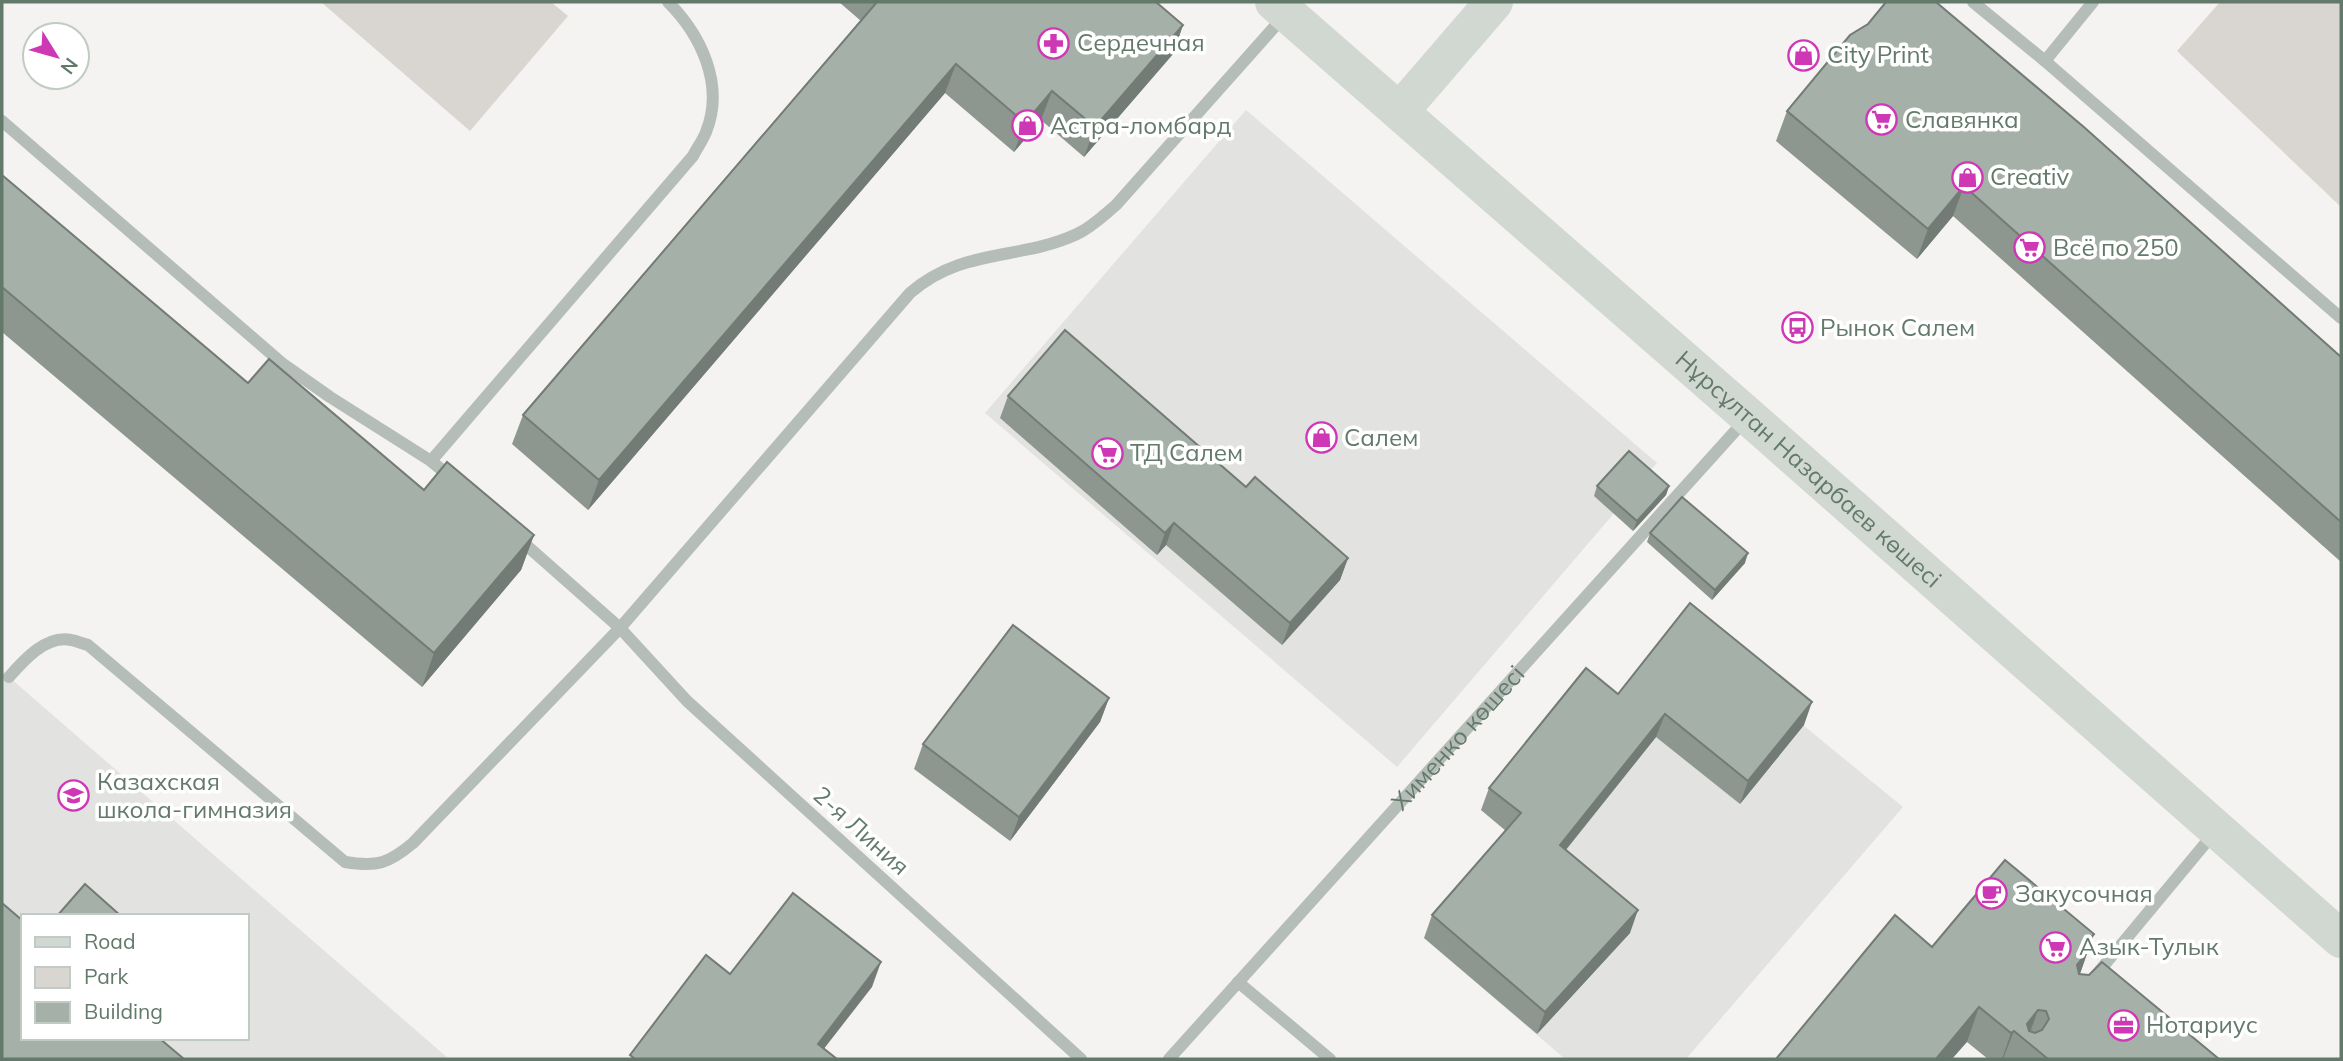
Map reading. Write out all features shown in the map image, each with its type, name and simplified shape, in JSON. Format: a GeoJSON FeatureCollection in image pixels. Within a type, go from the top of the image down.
{"type":"FeatureCollection","features":[{"type":"Feature","properties":{"kind":"main road"},"geometry":{"type":"LineString","coordinates":[[1400,111],[1494,2]]}},
{"type":"Feature","properties":{"kind":"main road","name":"Нұрсұлтан Назарбаев көшесі"},"geometry":{"type":"LineString","coordinates":[[1280,7],[2341,939]]}},
{"type":"Feature","properties":{"kind":"street"},"geometry":{"type":"LineString","coordinates":[[431,461],[693,156],[706,132],[713,108],[712,83],[704,53],[691,29],[668,2]]}},
{"type":"Feature","properties":{"kind":"street"},"geometry":{"type":"LineString","coordinates":[[1973,2],[2046,61],[2341,318]]}},
{"type":"Feature","properties":{"kind":"street"},"geometry":{"type":"LineString","coordinates":[[2046,61],[2093,2]]}},
{"type":"Feature","properties":{"kind":"street"},"geometry":{"type":"LineString","coordinates":[[9,677],[29,655],[48,643],[69,639],[88,645],[345,862],[370,866],[393,860],[413,843],[620,628],[910,293],[923,282],[960,263],[1077,234],[1098,221],[1116,205],[1280,7]]}},
{"type":"Feature","properties":{"kind":"street"},"geometry":{"type":"LineString","coordinates":[[2,121],[283,364],[431,461],[461,487]]}},
{"type":"Feature","properties":{"kind":"street","name":"Хименко көшесі"},"geometry":{"type":"LineString","coordinates":[[1169,1059],[1749,417]]}},
{"type":"Feature","properties":{"kind":"street","name":"2-я Линия"},"geometry":{"type":"LineString","coordinates":[[511,531],[620,628],[687,701],[1082,1059]]}},
{"type":"Feature","properties":{"kind":"street"},"geometry":{"type":"LineString","coordinates":[[2091,981],[2216,831]]}},
{"type":"Feature","properties":{"kind":"street"},"geometry":{"type":"LineString","coordinates":[[1238,982],[1330,1059]]}},
{"type":"Feature","properties":{"kind":"shaded area","name":"Салем"},"geometry":{"type":"Polygon","coordinates":[[[1246,110],[1657,463],[1397,767],[985,413],[1246,110]]]}},
{"type":"Feature","properties":{"kind":"shaded area"},"geometry":{"type":"Polygon","coordinates":[[[1682,626],[1903,807],[1686,1059],[1565,1059],[1424,938],[1512,836],[1481,810],[1577,691],[1618,706],[1682,626]]]}},
{"type":"Feature","properties":{"kind":"shaded area","name":"Казахская школа-гимназия"},"geometry":{"type":"Polygon","coordinates":[[[2,671],[449,1059],[2,1059],[2,671]]]}},
{"type":"Feature","properties":{"kind":"green space"},"geometry":{"type":"Polygon","coordinates":[[[321,2],[551,2],[568,16],[470,131],[321,2]]]}},
{"type":"Feature","properties":{"kind":"green space"},"geometry":{"type":"Polygon","coordinates":[[[2220,2],[2341,2],[2341,207],[2177,51],[2220,2]]]}},
{"type":"Feature","properties":{"kind":"building"},"geometry":{"type":"Polygon","coordinates":[[[877,2],[1156,2],[1183,25],[1095,127],[1052,91],[1025,123],[956,64],[599,480],[523,415],[877,2]]]}},
{"type":"Feature","properties":{"kind":"building"},"geometry":{"type":"Polygon","coordinates":[[[1886,2],[1936,2],[2085,128],[2341,357],[2341,522],[1964,186],[1928,229],[1787,111],[1850,35],[1868,24],[1886,2]]]}},
{"type":"Feature","properties":{"kind":"building"},"geometry":{"type":"Polygon","coordinates":[[[2,175],[248,383],[269,359],[424,490],[447,462],[534,535],[434,653],[2,287],[2,175]]]}},
{"type":"Feature","properties":{"kind":"building"},"geometry":{"type":"Polygon","coordinates":[[[1065,330],[1246,487],[1255,477],[1348,558],[1290,623],[1174,523],[1165,533],[1008,396],[1065,330]]]}},
{"type":"Feature","properties":{"kind":"building"},"geometry":{"type":"Polygon","coordinates":[[[1629,451],[1669,486],[1637,521],[1597,486],[1629,451]]]}},
{"type":"Feature","properties":{"kind":"building"},"geometry":{"type":"Polygon","coordinates":[[[1682,497],[1748,553],[1715,590],[1650,533],[1682,497]]]}},
{"type":"Feature","properties":{"kind":"building"},"geometry":{"type":"Polygon","coordinates":[[[1690,603],[1812,702],[1748,781],[1665,714],[1560,845],[1638,910],[1545,1012],[1432,915],[1521,813],[1489,788],[1586,668],[1618,694],[1690,603]]]}},
{"type":"Feature","properties":{"kind":"building"},"geometry":{"type":"Polygon","coordinates":[[[1013,625],[1109,698],[1019,817],[923,744],[1013,625]]]}},
{"type":"Feature","properties":{"kind":"building"},"geometry":{"type":"Polygon","coordinates":[[[2005,860],[2094,934],[2083,947],[2088,951],[2077,965],[2079,974],[2089,975],[2102,962],[2219,1059],[2048,1059],[1979,1007],[1936,1059],[1776,1059],[1895,915],[1932,947],[2005,860]],[[2038,1010],[2027,1024],[2029,1031],[2035,1033],[2042,1030],[2049,1019],[2046,1011],[2038,1010]]]}},
{"type":"Feature","properties":{"kind":"building"},"geometry":{"type":"Polygon","coordinates":[[[85,884],[119,914],[59,914],[85,884]]]}},
{"type":"Feature","properties":{"kind":"building"},"geometry":{"type":"Polygon","coordinates":[[[793,893],[881,962],[818,1044],[837,1059],[635,1059],[630,1055],[706,955],[730,974],[793,893]]]}},
{"type":"Feature","properties":{"kind":"building"},"geometry":{"type":"Polygon","coordinates":[[[2,903],[21,919],[21,1040],[161,1040],[184,1059],[2,1059],[2,903]]]}},
{"type":"Feature","properties":{"kind":"place","name":"Сердечная"},"geometry":{"type":"Point","coordinates":[1054,43]}},
{"type":"Feature","properties":{"kind":"place","name":"City Print"},"geometry":{"type":"Point","coordinates":[1804,55]}},
{"type":"Feature","properties":{"kind":"place","name":"Славянка"},"geometry":{"type":"Point","coordinates":[1882,120]}},
{"type":"Feature","properties":{"kind":"place","name":"Астра-ломбард"},"geometry":{"type":"Point","coordinates":[1027,126]}},
{"type":"Feature","properties":{"kind":"place","name":"Creativ"},"geometry":{"type":"Point","coordinates":[1967,177]}},
{"type":"Feature","properties":{"kind":"place","name":"Всё по 250"},"geometry":{"type":"Point","coordinates":[2030,248]}},
{"type":"Feature","properties":{"kind":"place","name":"Рынок Салем"},"geometry":{"type":"Point","coordinates":[1797,328]}},
{"type":"Feature","properties":{"kind":"place","name":"Салем"},"geometry":{"type":"Point","coordinates":[1321,438]}},
{"type":"Feature","properties":{"kind":"place","name":"ТД Салем"},"geometry":{"type":"Point","coordinates":[1107,453]}},
{"type":"Feature","properties":{"kind":"place","name":"Казахская школа-гимназия"},"geometry":{"type":"Point","coordinates":[74,796]}},
{"type":"Feature","properties":{"kind":"place","name":"Закусочная"},"geometry":{"type":"Point","coordinates":[1992,894]}},
{"type":"Feature","properties":{"kind":"place","name":"Азык-Тулык"},"geometry":{"type":"Point","coordinates":[2056,947]}},
{"type":"Feature","properties":{"kind":"place","name":"Нотариус"},"geometry":{"type":"Point","coordinates":[2123,1025]}}]}
